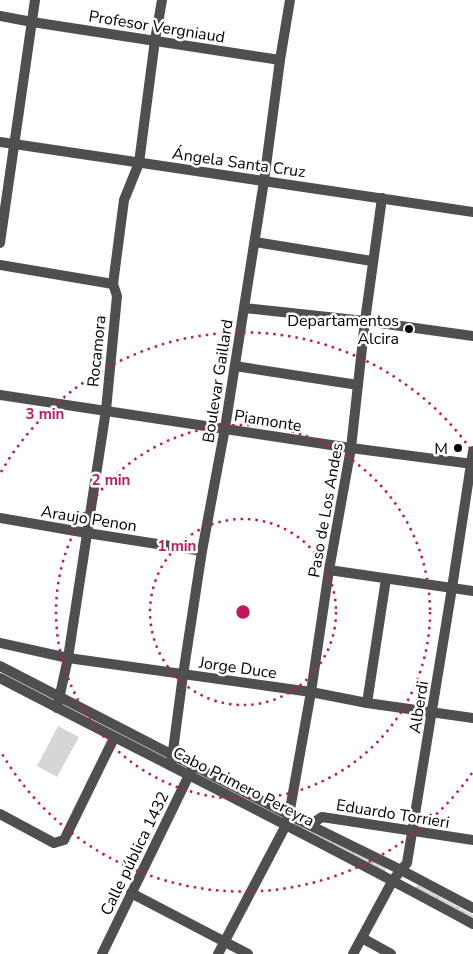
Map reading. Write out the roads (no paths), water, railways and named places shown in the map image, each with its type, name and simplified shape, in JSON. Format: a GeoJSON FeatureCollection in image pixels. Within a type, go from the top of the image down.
{"type":"FeatureCollection","features":[{"type":"Feature","properties":{"kind":"street"},"geometry":{"type":"LineString","coordinates":[[0,243],[36,0]]}},
{"type":"Feature","properties":{"kind":"street","name":"Rocamora"},"geometry":{"type":"LineString","coordinates":[[58,702],[68,658],[106,410],[117,296],[114,284],[124,200],[139,163],[162,0]]}},
{"type":"Feature","properties":{"kind":"street","name":"Boulevar Gaillard"},"geometry":{"type":"LineString","coordinates":[[171,766],[202,551],[225,428],[255,242],[290,0]]}},
{"type":"Feature","properties":{"kind":"street","name":"Profesor Vergniaud"},"geometry":{"type":"LineString","coordinates":[[0,16],[280,60]]}},
{"type":"Feature","properties":{"kind":"street","name":"Ángela Santa Cruz"},"geometry":{"type":"LineString","coordinates":[[0,142],[473,212]]}},
{"type":"Feature","properties":{"kind":"street","name":"Paso de Los Andes"},"geometry":{"type":"LineString","coordinates":[[218,954],[288,820],[351,448],[372,261],[382,198]]}},
{"type":"Feature","properties":{"kind":"street"},"geometry":{"type":"LineString","coordinates":[[255,242],[372,261]]}},
{"type":"Feature","properties":{"kind":"street"},"geometry":{"type":"LineString","coordinates":[[0,265],[114,284]]}},
{"type":"Feature","properties":{"kind":"street"},"geometry":{"type":"LineString","coordinates":[[244,308],[365,321],[473,336]]}},
{"type":"Feature","properties":{"kind":"street"},"geometry":{"type":"LineString","coordinates":[[234,366],[358,385]]}},
{"type":"Feature","properties":{"kind":"street","name":"Piamonte"},"geometry":{"type":"LineString","coordinates":[[0,395],[351,448],[472,464]]}},
{"type":"Feature","properties":{"kind":"street","name":"Alberdi"},"geometry":{"type":"LineString","coordinates":[[353,954],[393,880],[407,863],[473,451]]}},
{"type":"Feature","properties":{"kind":"street","name":"Araujo Penon"},"geometry":{"type":"LineString","coordinates":[[0,518],[87,534],[202,551]]}},
{"type":"Feature","properties":{"kind":"street"},"geometry":{"type":"LineString","coordinates":[[329,570],[473,592]]}},
{"type":"Feature","properties":{"kind":"street"},"geometry":{"type":"LineString","coordinates":[[367,703],[386,579]]}},
{"type":"Feature","properties":{"kind":"street","name":"Jorge Duce"},"geometry":{"type":"LineString","coordinates":[[0,643],[68,658],[311,692],[367,703],[473,718]]}},
{"type":"Feature","properties":{"kind":"street","name":"Cabo Primero Pereyra"},"geometry":{"type":"LineString","coordinates":[[0,666],[114,738],[288,820],[310,825],[402,870],[473,908]]}},
{"type":"Feature","properties":{"kind":"street","name":"Cabo Primero Pereyra"},"geometry":{"type":"LineString","coordinates":[[0,678],[172,754],[473,924]]}},
{"type":"Feature","properties":{"kind":"street"},"geometry":{"type":"LineString","coordinates":[[0,814],[54,843],[64,840],[114,738]]}},
{"type":"Feature","properties":{"kind":"street","name":"Calle pública 1432"},"geometry":{"type":"LineString","coordinates":[[102,954],[193,765]]}},
{"type":"Feature","properties":{"kind":"street","name":"Eduardo Torrieri"},"geometry":{"type":"LineString","coordinates":[[310,825],[322,817],[473,840]]}},
{"type":"Feature","properties":{"kind":"street"},"geometry":{"type":"LineString","coordinates":[[131,893],[248,954]]}},
{"type":"Feature","properties":{"kind":"street"},"geometry":{"type":"LineString","coordinates":[[362,938],[391,954]]}},
{"type":"Feature","properties":{"kind":"place","name":"Departamentos Alcira"},"geometry":{"type":"Point","coordinates":[409,329]}},
{"type":"Feature","properties":{"kind":"place","name":"M"},"geometry":{"type":"Point","coordinates":[458,448]}}]}
